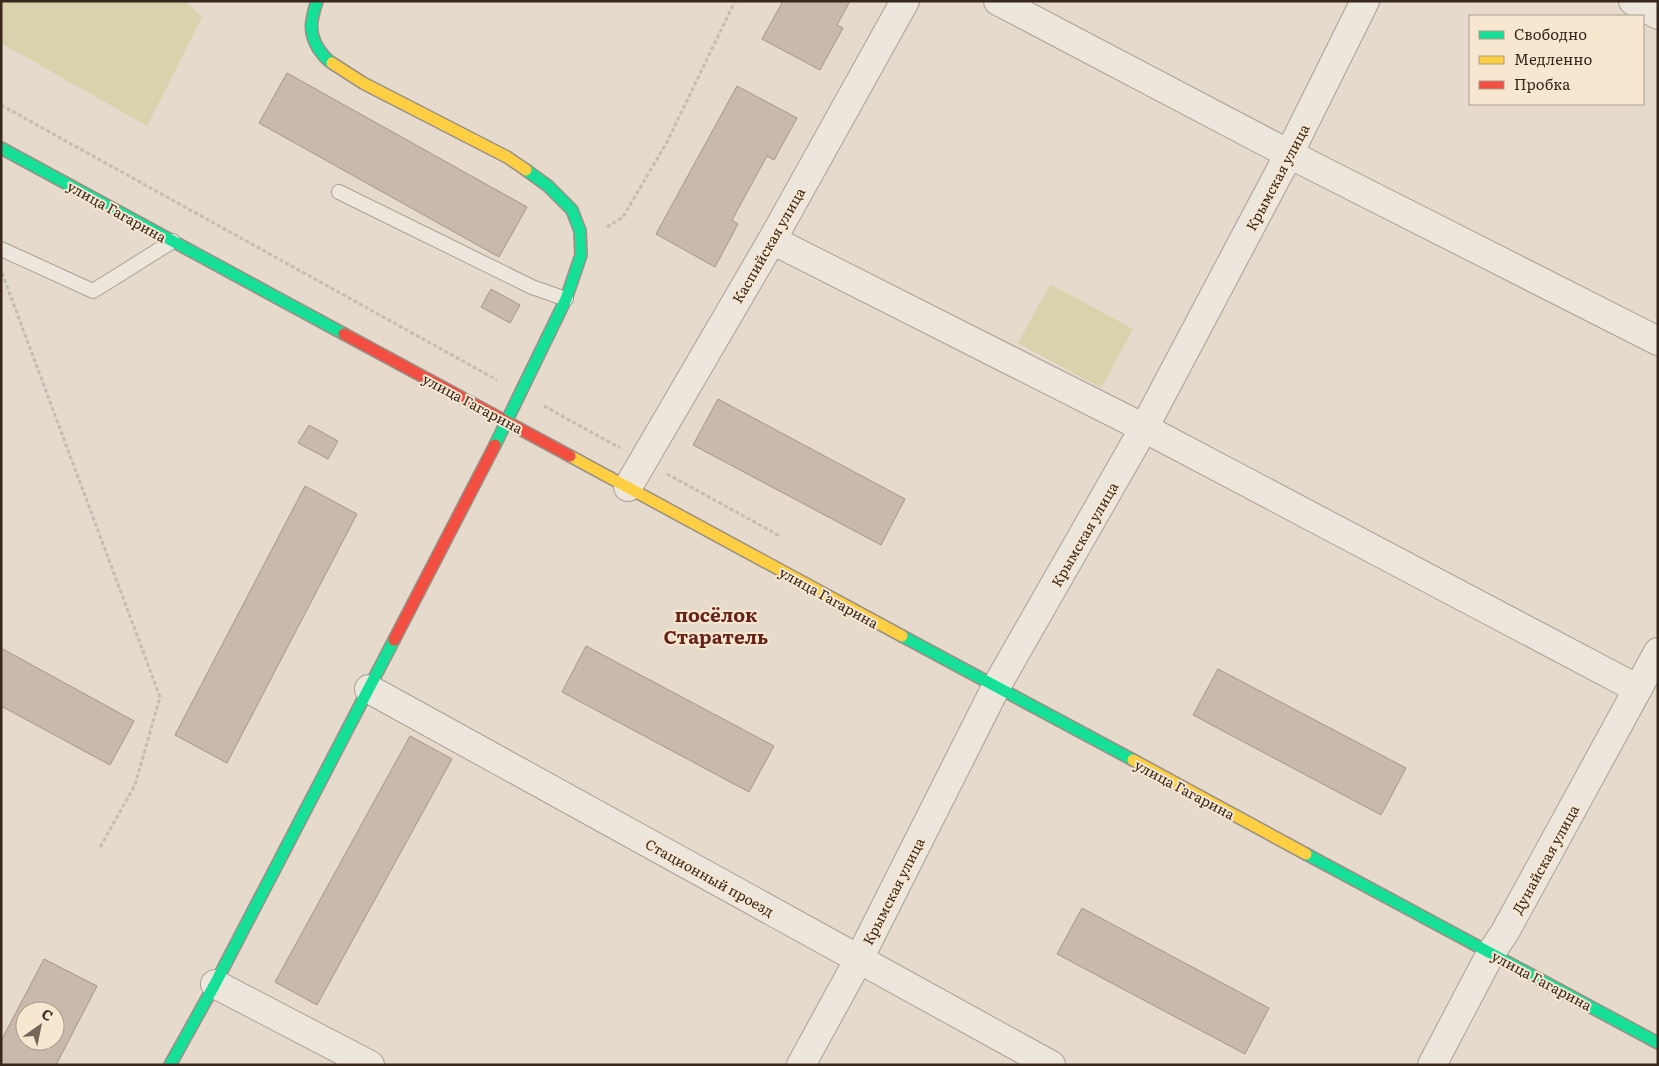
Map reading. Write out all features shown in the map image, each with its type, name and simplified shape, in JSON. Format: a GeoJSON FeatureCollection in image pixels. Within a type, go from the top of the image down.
{"type":"FeatureCollection","features":[{"type":"Feature","properties":{"kind":"street"},"geometry":{"type":"LineString","coordinates":[[170,1065],[215,984],[507,422],[566,299],[581,255],[580,231],[572,210],[548,186],[507,157],[363,83],[325,59],[312,38],[311,20],[317,1]]}},
{"type":"Feature","properties":{"kind":"street","name":"Каспийская улица"},"geometry":{"type":"LineString","coordinates":[[628,487],[772,240],[905,1]]}},
{"type":"Feature","properties":{"kind":"street"},"geometry":{"type":"LineString","coordinates":[[998,1],[1290,154],[1658,341]]}},
{"type":"Feature","properties":{"kind":"street","name":"Крымская улица"},"geometry":{"type":"LineString","coordinates":[[800,1065],[859,959],[996,687],[1144,428],[1290,154],[1365,1]]}},
{"type":"Feature","properties":{"kind":"street"},"geometry":{"type":"LineString","coordinates":[[1633,1],[1658,15]]}},
{"type":"Feature","properties":{"kind":"street","name":"улица Гагарина"},"geometry":{"type":"LineString","coordinates":[[1,148],[1658,1043]]}},
{"type":"Feature","properties":{"kind":"street"},"geometry":{"type":"LineString","coordinates":[[772,240],[1144,428],[1638,690]]}},
{"type":"Feature","properties":{"kind":"street","name":"Дунайская улица"},"geometry":{"type":"LineString","coordinates":[[1432,1065],[1491,953],[1505,932],[1658,652]]}},
{"type":"Feature","properties":{"kind":"street","name":"Стационный проезд"},"geometry":{"type":"LineString","coordinates":[[369,689],[1051,1065]]}},
{"type":"Feature","properties":{"kind":"street"},"geometry":{"type":"LineString","coordinates":[[215,984],[370,1065]]}},
{"type":"Feature","properties":{"kind":"lane"},"geometry":{"type":"LineString","coordinates":[[339,192],[532,287],[566,299]]}},
{"type":"Feature","properties":{"kind":"lane"},"geometry":{"type":"LineString","coordinates":[[1,249],[93,291],[173,241]]}},
{"type":"Feature","properties":{"kind":"path"},"geometry":{"type":"LineString","coordinates":[[580,231],[604,228],[623,217],[667,142],[735,1]]}},
{"type":"Feature","properties":{"kind":"path"},"geometry":{"type":"LineString","coordinates":[[1,106],[783,538]]}},
{"type":"Feature","properties":{"kind":"path"},"geometry":{"type":"LineString","coordinates":[[1,270],[160,697],[135,785],[100,849]]}},
{"type":"Feature","properties":{"kind":"shaded area"},"geometry":{"type":"Polygon","coordinates":[[[1,1],[185,1],[202,17],[147,126],[1,43],[1,1]]]}},
{"type":"Feature","properties":{"kind":"shaded area"},"geometry":{"type":"Polygon","coordinates":[[[1050,284],[1133,329],[1101,388],[1018,343],[1050,284]]]}},
{"type":"Feature","properties":{"kind":"building"},"geometry":{"type":"Polygon","coordinates":[[[783,1],[850,1],[837,25],[843,28],[820,70],[762,39],[783,1]]]}},
{"type":"Feature","properties":{"kind":"building"},"geometry":{"type":"Polygon","coordinates":[[[287,73],[527,207],[499,257],[259,123],[287,73]]]}},
{"type":"Feature","properties":{"kind":"building"},"geometry":{"type":"Polygon","coordinates":[[[737,86],[797,118],[774,160],[767,156],[732,220],[738,224],[715,267],[656,234],[737,86]]]}},
{"type":"Feature","properties":{"kind":"building"},"geometry":{"type":"Polygon","coordinates":[[[491,289],[520,305],[510,323],[481,307],[491,289]]]}},
{"type":"Feature","properties":{"kind":"building"},"geometry":{"type":"Polygon","coordinates":[[[718,399],[905,499],[881,545],[693,445],[718,399]]]}},
{"type":"Feature","properties":{"kind":"building"},"geometry":{"type":"Polygon","coordinates":[[[309,425],[338,441],[328,459],[298,443],[309,425]]]}},
{"type":"Feature","properties":{"kind":"building"},"geometry":{"type":"Polygon","coordinates":[[[305,486],[357,514],[227,763],[175,735],[305,486]]]}},
{"type":"Feature","properties":{"kind":"building"},"geometry":{"type":"Polygon","coordinates":[[[586,646],[774,746],[749,792],[562,692],[586,646]]]}},
{"type":"Feature","properties":{"kind":"building"},"geometry":{"type":"Polygon","coordinates":[[[1,648],[134,721],[110,765],[1,706],[1,648]]]}},
{"type":"Feature","properties":{"kind":"building"},"geometry":{"type":"Polygon","coordinates":[[[1218,669],[1406,768],[1381,815],[1193,715],[1218,669]]]}},
{"type":"Feature","properties":{"kind":"building"},"geometry":{"type":"Polygon","coordinates":[[[410,736],[452,759],[317,1005],[275,982],[410,736]]]}},
{"type":"Feature","properties":{"kind":"building"},"geometry":{"type":"Polygon","coordinates":[[[1082,908],[1269,1008],[1245,1054],[1057,954],[1082,908]]]}},
{"type":"Feature","properties":{"kind":"building"},"geometry":{"type":"Polygon","coordinates":[[[44,959],[97,986],[65,1048],[65,1001],[22,1001],[44,959]]]}},
{"type":"Feature","properties":{"kind":"building"},"geometry":{"type":"Polygon","coordinates":[[[15,1014],[15,1051],[63,1051],[56,1065],[1,1065],[1,1041],[15,1014]]]}},
{"type":"Feature","properties":{"kind":"traffic: fast"},"geometry":{"type":"LineString","coordinates":[[317,1],[312,20],[313,36],[321,53],[332,63]]}},
{"type":"Feature","properties":{"kind":"traffic: fast"},"geometry":{"type":"LineString","coordinates":[[1,148],[344,334]]}},
{"type":"Feature","properties":{"kind":"traffic: fast"},"geometry":{"type":"LineString","coordinates":[[495,445],[566,299],[581,255],[580,231],[572,210],[548,186],[526,170]]}},
{"type":"Feature","properties":{"kind":"traffic: fast"},"geometry":{"type":"LineString","coordinates":[[902,636],[1133,760]]}},
{"type":"Feature","properties":{"kind":"traffic: fast"},"geometry":{"type":"LineString","coordinates":[[170,1065],[215,984],[394,640]]}},
{"type":"Feature","properties":{"kind":"traffic: fast"},"geometry":{"type":"LineString","coordinates":[[1306,854],[1658,1043]]}},
{"type":"Feature","properties":{"kind":"traffic: slow"},"geometry":{"type":"LineString","coordinates":[[332,63],[363,83],[507,157],[526,170]]}},
{"type":"Feature","properties":{"kind":"traffic: slow"},"geometry":{"type":"LineString","coordinates":[[570,456],[902,636]]}},
{"type":"Feature","properties":{"kind":"traffic: slow"},"geometry":{"type":"LineString","coordinates":[[1133,760],[1306,854]]}},
{"type":"Feature","properties":{"kind":"traffic: jam"},"geometry":{"type":"LineString","coordinates":[[344,334],[570,456]]}},
{"type":"Feature","properties":{"kind":"traffic: jam"},"geometry":{"type":"LineString","coordinates":[[394,640],[495,445]]}},
{"type":"Feature","properties":{"kind":"district","name":"посёлок Старатель"},"geometry":{"type":"Point","coordinates":[716,625]}}]}
